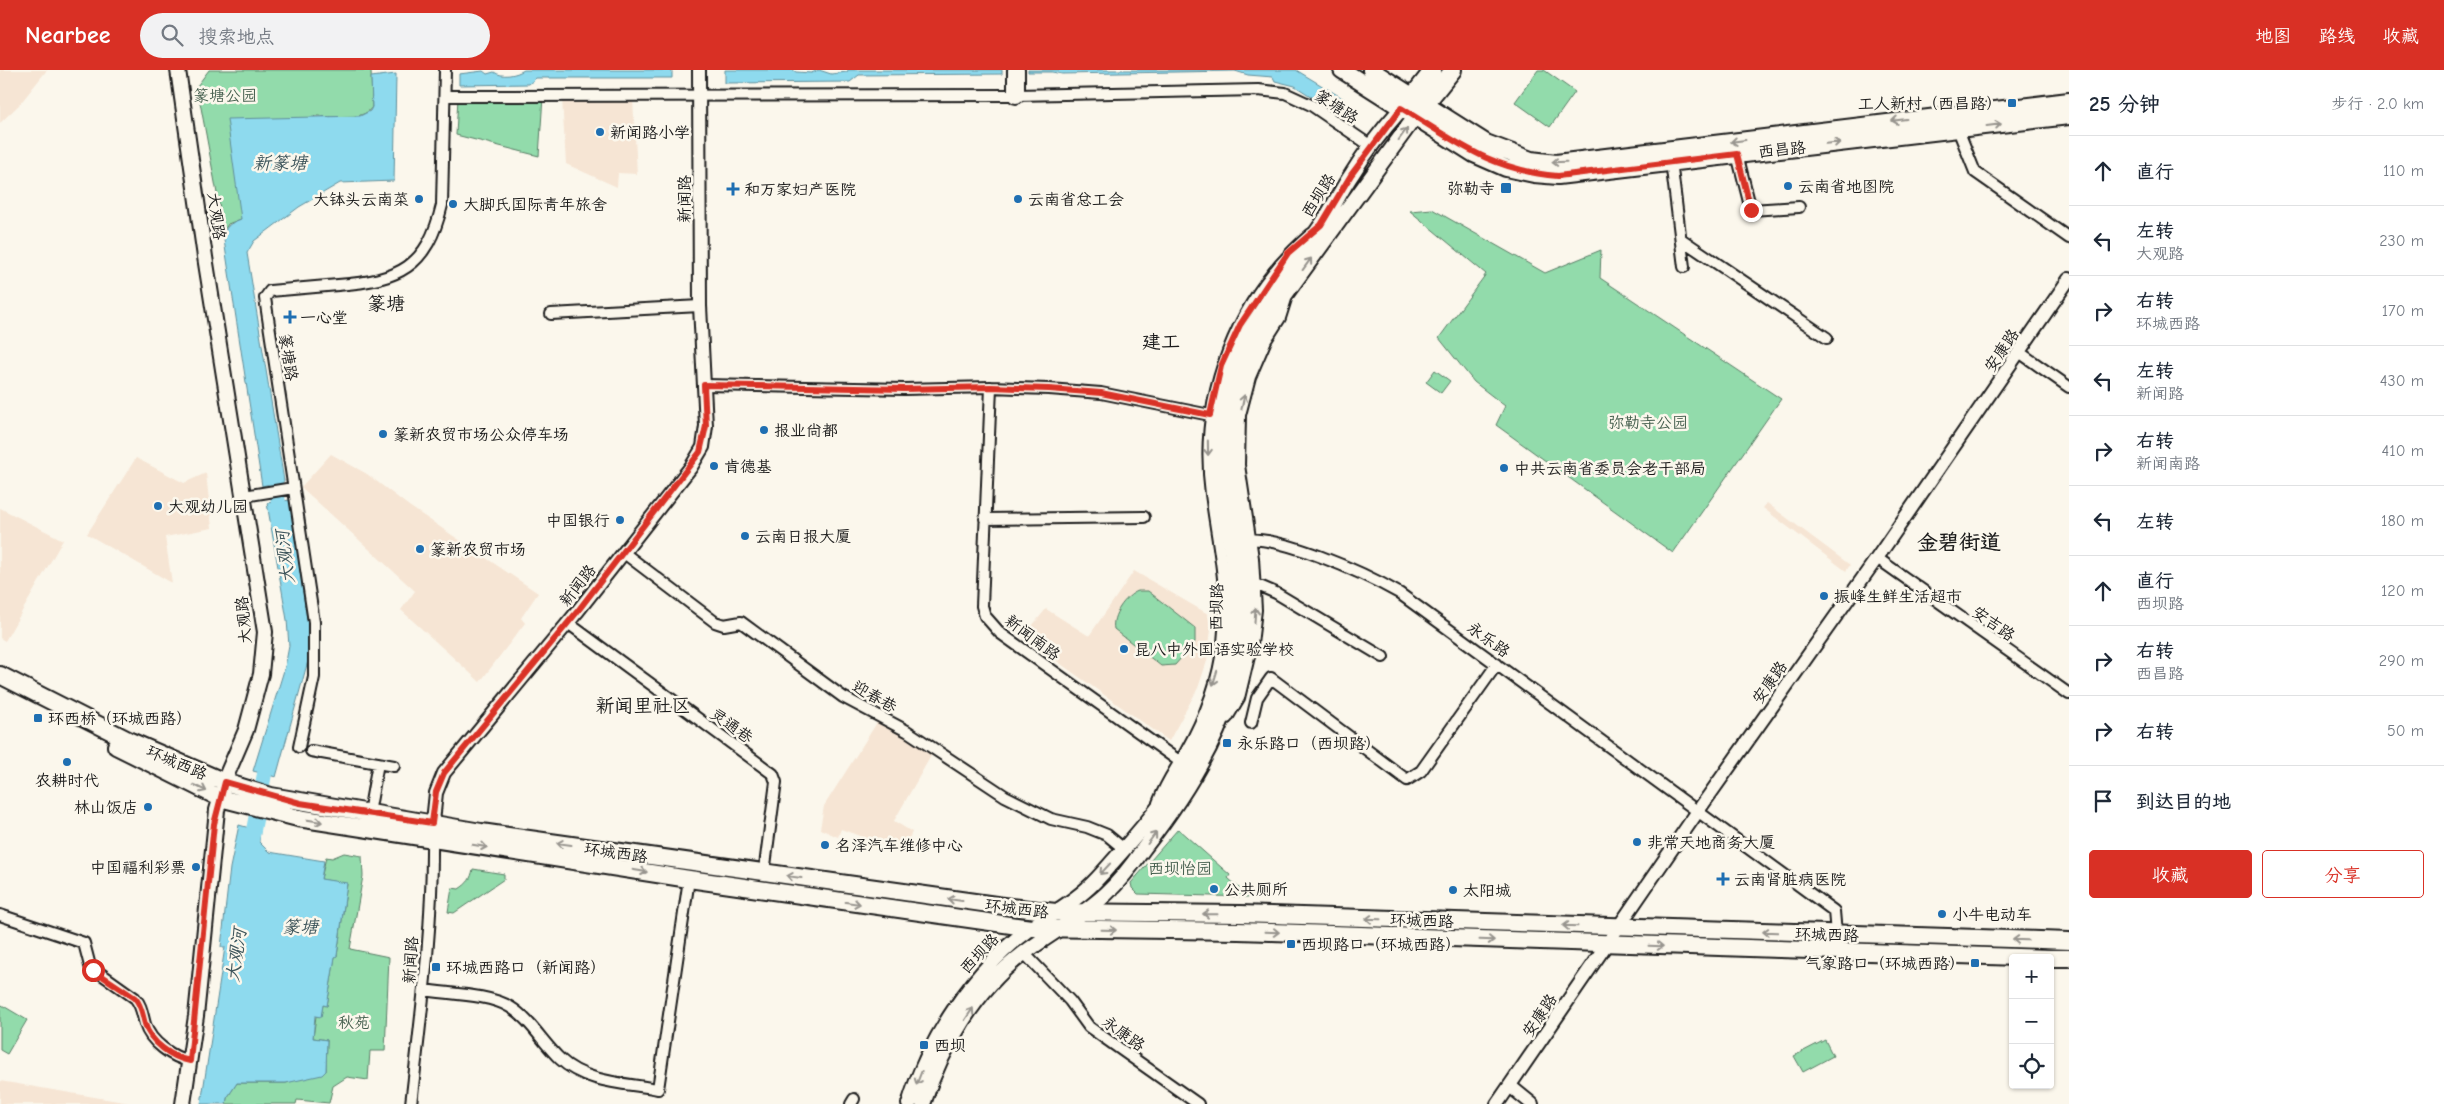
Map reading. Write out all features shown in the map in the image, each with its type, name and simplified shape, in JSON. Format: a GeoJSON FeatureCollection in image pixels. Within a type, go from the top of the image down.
{"type":"FeatureCollection","features":[{"type":"Feature","properties":{"kind":"main road","name":"大观路"},"geometry":{"type":"LineString","coordinates":[[178,70],[205,257],[265,632],[258,683],[246,730],[222,790],[214,824],[190,1061],[183,1104]]}},
{"type":"Feature","properties":{"kind":"main road"},"geometry":{"type":"LineString","coordinates":[[1016,70],[1016,95]]}},
{"type":"Feature","properties":{"kind":"main road","name":"西昌路"},"geometry":{"type":"LineString","coordinates":[[1342,70],[1474,154],[1506,168],[1534,174],[1558,176],[1671,161],[2069,116]]}},
{"type":"Feature","properties":{"kind":"main road","name":"西昌路"},"geometry":{"type":"LineString","coordinates":[[1371,70],[1486,143],[1531,160],[1556,163],[2069,101]]}},
{"type":"Feature","properties":{"kind":"main road"},"geometry":{"type":"LineString","coordinates":[[1420,100],[1433,70]]}},
{"type":"Feature","properties":{"kind":"main road"},"geometry":{"type":"LineString","coordinates":[[1408,113],[1453,70]]}},
{"type":"Feature","properties":{"kind":"main road","name":"西坝路"},"geometry":{"type":"LineString","coordinates":[[910,1104],[932,1048],[961,1002],[988,966],[1031,928],[1088,888],[1152,816],[1193,759],[1209,727],[1227,677],[1233,645],[1235,583],[1220,492],[1218,449],[1220,412],[1230,370],[1248,330],[1262,307],[1321,225],[1371,146],[1408,113]]}},
{"type":"Feature","properties":{"kind":"main road","name":"西坝路"},"geometry":{"type":"LineString","coordinates":[[923,1104],[944,1055],[967,1016],[1001,972],[1107,893],[1137,858],[1184,792],[1212,742],[1230,698],[1243,643],[1246,584],[1244,539],[1230,466],[1230,431],[1235,395],[1241,374],[1258,335],[1408,113]]}},
{"type":"Feature","properties":{"kind":"main road","name":"环城西路"},"geometry":{"type":"LineString","coordinates":[[0,675],[222,790]]}},
{"type":"Feature","properties":{"kind":"main road","name":"环城西路"},"geometry":{"type":"LineString","coordinates":[[0,687],[222,790],[269,804],[432,831],[689,879],[1031,928],[1238,931],[2009,957]]}},
{"type":"Feature","properties":{"kind":"main road","name":"环城西路"},"geometry":{"type":"LineString","coordinates":[[269,804],[369,813],[432,831],[481,832],[1056,912],[1241,914],[2069,941]]}},
{"type":"Feature","properties":{"kind":"main road","name":"环城西路"},"geometry":{"type":"LineString","coordinates":[[2054,958],[2069,958]]}},
{"type":"Feature","properties":{"kind":"street","name":"篆塘路"},"geometry":{"type":"LineString","coordinates":[[299,747],[314,677],[314,622],[265,298],[270,292],[380,280],[408,266],[422,253],[438,223],[442,204],[445,70]]}},
{"type":"Feature","properties":{"kind":"street","name":"新闻路"},"geometry":{"type":"LineString","coordinates":[[411,1104],[424,990],[432,881],[432,831],[436,792],[444,773],[624,553],[700,452],[706,426],[700,306],[699,70]]}},
{"type":"Feature","properties":{"kind":"street","name":"篆塘路"},"geometry":{"type":"LineString","coordinates":[[445,96],[700,94],[1016,95],[1258,90],[1285,93],[1311,105],[1371,146]]}},
{"type":"Feature","properties":{"kind":"street"},"geometry":{"type":"LineString","coordinates":[[1960,128],[1961,137],[1975,172],[2069,238]]}},
{"type":"Feature","properties":{"kind":"street"},"geometry":{"type":"LineString","coordinates":[[1737,154],[1751,210],[1799,207]]}},
{"type":"Feature","properties":{"kind":"street"},"geometry":{"type":"LineString","coordinates":[[1671,161],[1684,267]]}},
{"type":"Feature","properties":{"kind":"street"},"geometry":{"type":"LineString","coordinates":[[1152,816],[1167,779],[1179,762],[1200,723],[1217,674],[1223,644],[1225,584],[1211,493],[1208,450],[1210,415],[1221,366],[1240,325],[1288,253],[1321,225]]}},
{"type":"Feature","properties":{"kind":"street"},"geometry":{"type":"LineString","coordinates":[[1681,239],[1827,338]]}},
{"type":"Feature","properties":{"kind":"street","name":"安康路"},"geometry":{"type":"LineString","coordinates":[[1497,1104],[1698,811],[1877,558],[2069,279]]}},
{"type":"Feature","properties":{"kind":"street"},"geometry":{"type":"LineString","coordinates":[[551,314],[700,306]]}},
{"type":"Feature","properties":{"kind":"street"},"geometry":{"type":"LineString","coordinates":[[2019,352],[2069,386]]}},
{"type":"Feature","properties":{"kind":"street"},"geometry":{"type":"LineString","coordinates":[[704,385],[904,389],[991,387],[1101,393],[1210,415]]}},
{"type":"Feature","properties":{"kind":"street","name":"新闻南路"},"geometry":{"type":"LineString","coordinates":[[991,387],[982,606],[990,624],[1179,762]]}},
{"type":"Feature","properties":{"kind":"street"},"geometry":{"type":"LineString","coordinates":[[244,496],[294,488]]}},
{"type":"Feature","properties":{"kind":"street"},"geometry":{"type":"LineString","coordinates":[[985,519],[1144,517]]}},
{"type":"Feature","properties":{"kind":"street"},"geometry":{"type":"LineString","coordinates":[[1212,742],[1240,698],[1252,644],[1255,584],[1244,539]]}},
{"type":"Feature","properties":{"kind":"street","name":"永乐路"},"geometry":{"type":"LineString","coordinates":[[1244,539],[1269,541],[1315,555],[1371,577],[1399,593],[1834,911],[1836,934]]}},
{"type":"Feature","properties":{"kind":"street","name":"迎春巷"},"geometry":{"type":"LineString","coordinates":[[624,553],[715,622],[724,625],[741,622],[843,697],[907,731],[1005,796],[1052,819],[1087,827],[1107,835],[1124,849]]}},
{"type":"Feature","properties":{"kind":"street","name":"安吉路"},"geometry":{"type":"LineString","coordinates":[[1877,558],[2069,694]]}},
{"type":"Feature","properties":{"kind":"street"},"geometry":{"type":"LineString","coordinates":[[1255,584],[1276,593],[1382,657]]}},
{"type":"Feature","properties":{"kind":"street","name":"灵通巷"},"geometry":{"type":"LineString","coordinates":[[568,623],[774,774],[776,782],[764,872]]}},
{"type":"Feature","properties":{"kind":"street"},"geometry":{"type":"LineString","coordinates":[[1251,722],[1257,698],[1271,678],[1407,780],[1421,771],[1497,664]]}},
{"type":"Feature","properties":{"kind":"street"},"geometry":{"type":"LineString","coordinates":[[310,751],[394,766]]}},
{"type":"Feature","properties":{"kind":"street"},"geometry":{"type":"LineString","coordinates":[[369,813],[378,763]]}},
{"type":"Feature","properties":{"kind":"street"},"geometry":{"type":"LineString","coordinates":[[424,990],[494,1000],[510,1006],[561,1060],[575,1070],[591,1077],[658,1089],[689,879]]}},
{"type":"Feature","properties":{"kind":"street"},"geometry":{"type":"LineString","coordinates":[[0,915],[84,943],[90,966],[135,998],[140,1004],[145,1025],[150,1033],[173,1057],[190,1061]]}},
{"type":"Feature","properties":{"kind":"street","name":"永康路"},"geometry":{"type":"LineString","coordinates":[[1024,953],[1070,1001],[1090,1027],[1198,1104]]}},
{"type":"Feature","properties":{"kind":"street"},"geometry":{"type":"LineString","coordinates":[[1510,1086],[1532,1104]]}},
{"type":"Feature","properties":{"kind":"shaded area"},"geometry":{"type":"Polygon","coordinates":[[[0,70],[47,70],[19,105],[0,123],[0,70]]]}},
{"type":"Feature","properties":{"kind":"shaded area","name":"新闻路小学"},"geometry":{"type":"Polygon","coordinates":[[[562,99],[633,99],[637,174],[618,173],[617,187],[566,164],[562,99]]]}},
{"type":"Feature","properties":{"kind":"shaded area","name":"篆新农贸市场"},"geometry":{"type":"Polygon","coordinates":[[[331,454],[367,474],[409,506],[538,593],[521,618],[525,623],[480,682],[401,610],[415,591],[301,487],[331,454]]]}},
{"type":"Feature","properties":{"kind":"shaded area","name":"大观幼儿园"},"geometry":{"type":"Polygon","coordinates":[[[136,458],[184,483],[206,473],[212,528],[165,537],[172,583],[87,534],[136,458]]]}},
{"type":"Feature","properties":{"kind":"shaded area"},"geometry":{"type":"Polygon","coordinates":[[[1767,503],[1850,565],[1846,571],[1763,508],[1767,503]]]}},
{"type":"Feature","properties":{"kind":"shaded area"},"geometry":{"type":"Polygon","coordinates":[[[0,508],[63,540],[5,641],[0,638],[0,508]]]}},
{"type":"Feature","properties":{"kind":"shaded area","name":"昆八中外国语实验学校"},"geometry":{"type":"Polygon","coordinates":[[[1134,571],[1208,614],[1211,630],[1207,661],[1198,688],[1169,741],[1023,637],[1046,609],[1089,636],[1134,571]]]}},
{"type":"Feature","properties":{"kind":"shaded area"},"geometry":{"type":"Polygon","coordinates":[[[878,721],[932,754],[894,821],[912,832],[902,852],[841,829],[838,837],[820,829],[824,806],[878,721]]]}},
{"type":"Feature","properties":{"kind":"shaded area"},"geometry":{"type":"Polygon","coordinates":[[[0,1081],[112,1100],[135,1104],[0,1104],[0,1081]]]}},
{"type":"Feature","properties":{"kind":"green space","name":"篆塘公园"},"geometry":{"type":"Polygon","coordinates":[[[209,70],[371,70],[372,107],[362,115],[315,116],[241,219],[228,224],[224,231],[197,86],[209,70]]]}},
{"type":"Feature","properties":{"kind":"green space"},"geometry":{"type":"Polygon","coordinates":[[[1538,70],[1544,70],[1575,92],[1550,127],[1515,102],[1538,70]]]}},
{"type":"Feature","properties":{"kind":"green space"},"geometry":{"type":"Polygon","coordinates":[[[458,97],[543,97],[539,156],[456,135],[458,97]]]}},
{"type":"Feature","properties":{"kind":"green space","name":"弥勒寺公园"},"geometry":{"type":"Polygon","coordinates":[[[1432,209],[1545,273],[1601,250],[1600,278],[1781,399],[1673,553],[1496,425],[1505,406],[1474,382],[1439,338],[1486,274],[1410,211],[1432,209]]]}},
{"type":"Feature","properties":{"kind":"green space"},"geometry":{"type":"Polygon","coordinates":[[[1435,370],[1450,381],[1441,393],[1426,382],[1435,370]]]}},
{"type":"Feature","properties":{"kind":"green space"},"geometry":{"type":"Polygon","coordinates":[[[1138,591],[1148,591],[1195,628],[1195,642],[1175,665],[1161,666],[1114,629],[1115,618],[1120,607],[1128,597],[1138,591]]]}},
{"type":"Feature","properties":{"kind":"green space","name":"西坝怡园"},"geometry":{"type":"Polygon","coordinates":[[[1178,829],[1230,875],[1228,878],[1249,897],[1138,894],[1132,888],[1131,883],[1178,829]]]}},
{"type":"Feature","properties":{"kind":"green space","name":"秋苑"},"geometry":{"type":"Polygon","coordinates":[[[344,853],[362,856],[363,876],[350,949],[389,957],[385,1051],[370,1051],[368,1080],[347,1077],[333,1086],[329,1103],[297,1100],[296,1104],[226,1104],[227,1098],[237,1083],[286,1083],[326,1071],[327,1040],[313,1038],[316,1016],[321,1016],[323,1005],[327,1006],[335,956],[337,956],[347,884],[321,879],[326,857],[332,858],[344,853]]]}},
{"type":"Feature","properties":{"kind":"green space"},"geometry":{"type":"Polygon","coordinates":[[[473,869],[504,874],[504,879],[454,913],[448,912],[452,888],[459,889],[465,885],[473,869]]]}},
{"type":"Feature","properties":{"kind":"green space"},"geometry":{"type":"Polygon","coordinates":[[[0,1004],[27,1020],[7,1054],[0,1050],[0,1004]]]}},
{"type":"Feature","properties":{"kind":"green space"},"geometry":{"type":"Polygon","coordinates":[[[1825,1040],[1833,1056],[1803,1072],[1794,1056],[1825,1040]]]}},
{"type":"Feature","properties":{"kind":"water"},"geometry":{"type":"Polygon","coordinates":[[[524,70],[672,70],[672,78],[536,78],[529,84],[459,85],[459,74],[483,71],[487,74],[494,72],[501,75],[509,75],[524,70]]]}},
{"type":"Feature","properties":{"kind":"water"},"geometry":{"type":"Polygon","coordinates":[[[725,70],[793,70],[811,73],[819,70],[831,74],[847,72],[848,70],[1002,70],[1002,74],[859,75],[850,82],[725,83],[725,70]]]}},
{"type":"Feature","properties":{"kind":"water"},"geometry":{"type":"Polygon","coordinates":[[[1028,70],[1296,70],[1344,99],[1334,111],[1295,86],[1275,81],[1273,77],[1248,75],[1235,71],[1062,74],[1028,72],[1028,70]]]}},
{"type":"Feature","properties":{"kind":"water","name":"新篆塘"},"geometry":{"type":"Polygon","coordinates":[[[396,74],[394,181],[340,183],[299,207],[254,241],[247,253],[284,481],[262,486],[224,240],[228,226],[241,219],[227,119],[360,116],[370,111],[372,107],[371,77],[396,74]]]}},
{"type":"Feature","properties":{"kind":"water"},"geometry":{"type":"Polygon","coordinates":[[[290,500],[309,633],[309,657],[276,777],[253,771],[285,667],[289,646],[287,620],[267,503],[290,500]]]}},
{"type":"Feature","properties":{"kind":"water","name":"篆塘"},"geometry":{"type":"Polygon","coordinates":[[[239,825],[260,831],[259,842],[269,852],[324,861],[321,879],[347,883],[337,956],[335,957],[327,1006],[323,1005],[321,1017],[315,1016],[313,1038],[327,1040],[326,1071],[322,1075],[286,1083],[237,1083],[227,1098],[226,1104],[201,1104],[225,947],[221,947],[230,868],[239,825]]]}},
{"type":"Feature","properties":{"kind":"waterway","name":"大观河"},"geometry":{"type":"LineString","coordinates":[[273,463],[281,522]]}},
{"type":"Feature","properties":{"kind":"waterway","name":"大观河"},"geometry":{"type":"LineString","coordinates":[[250,848],[268,756]]}},
{"type":"Feature","properties":{"kind":"place","name":"工人新村（西昌路）"},"geometry":{"type":"Point","coordinates":[2012,103]}},
{"type":"Feature","properties":{"kind":"place","name":"新闻路小学"},"geometry":{"type":"Point","coordinates":[600,132]}},
{"type":"Feature","properties":{"kind":"place","name":"云南省地图院"},"geometry":{"type":"Point","coordinates":[1788,186]}},
{"type":"Feature","properties":{"kind":"place","name":"弥勒寺"},"geometry":{"type":"Point","coordinates":[1506,188]}},
{"type":"Feature","properties":{"kind":"place","name":"和万家妇产医院"},"geometry":{"type":"Point","coordinates":[733,189]}},
{"type":"Feature","properties":{"kind":"place","name":"大钵头云南菜"},"geometry":{"type":"Point","coordinates":[419,199]}},
{"type":"Feature","properties":{"kind":"place","name":"云南省总工会"},"geometry":{"type":"Point","coordinates":[1018,199]}},
{"type":"Feature","properties":{"kind":"place","name":"大脚氏国际青年旅舍"},"geometry":{"type":"Point","coordinates":[453,204]}},
{"type":"Feature","properties":{"kind":"place","name":"一心堂"},"geometry":{"type":"Point","coordinates":[290,317]}},
{"type":"Feature","properties":{"kind":"place","name":"报业尚都"},"geometry":{"type":"Point","coordinates":[764,430]}},
{"type":"Feature","properties":{"kind":"place","name":"篆新农贸市场公众停车场"},"geometry":{"type":"Point","coordinates":[383,434]}},
{"type":"Feature","properties":{"kind":"place","name":"肯德基"},"geometry":{"type":"Point","coordinates":[714,466]}},
{"type":"Feature","properties":{"kind":"place","name":"中共云南省委员会老干部局"},"geometry":{"type":"Point","coordinates":[1504,468]}},
{"type":"Feature","properties":{"kind":"place","name":"大观幼儿园"},"geometry":{"type":"Point","coordinates":[158,506]}},
{"type":"Feature","properties":{"kind":"place","name":"中国银行"},"geometry":{"type":"Point","coordinates":[620,520]}},
{"type":"Feature","properties":{"kind":"place","name":"云南日报大厦"},"geometry":{"type":"Point","coordinates":[745,536]}},
{"type":"Feature","properties":{"kind":"place","name":"篆新农贸市场"},"geometry":{"type":"Point","coordinates":[420,549]}},
{"type":"Feature","properties":{"kind":"place","name":"振峰生鲜生活超市"},"geometry":{"type":"Point","coordinates":[1824,596]}},
{"type":"Feature","properties":{"kind":"place","name":"昆八中外国语实验学校"},"geometry":{"type":"Point","coordinates":[1124,649]}},
{"type":"Feature","properties":{"kind":"place","name":"环西桥（环城西路）"},"geometry":{"type":"Point","coordinates":[38,718]}},
{"type":"Feature","properties":{"kind":"place","name":"永乐路口（西坝路）"},"geometry":{"type":"Point","coordinates":[1227,743]}},
{"type":"Feature","properties":{"kind":"place","name":"农耕时代"},"geometry":{"type":"Point","coordinates":[67,762]}},
{"type":"Feature","properties":{"kind":"place","name":"林山饭店"},"geometry":{"type":"Point","coordinates":[148,807]}},
{"type":"Feature","properties":{"kind":"place","name":"非常天地商务大厦"},"geometry":{"type":"Point","coordinates":[1637,842]}},
{"type":"Feature","properties":{"kind":"place","name":"名泽汽车维修中心"},"geometry":{"type":"Point","coordinates":[825,845]}},
{"type":"Feature","properties":{"kind":"place","name":"中国福利彩票"},"geometry":{"type":"Point","coordinates":[196,867]}},
{"type":"Feature","properties":{"kind":"place","name":"云南肾脏病医院"},"geometry":{"type":"Point","coordinates":[1723,879]}},
{"type":"Feature","properties":{"kind":"place","name":"公共厕所"},"geometry":{"type":"Point","coordinates":[1214,889]}},
{"type":"Feature","properties":{"kind":"place","name":"太阳城"},"geometry":{"type":"Point","coordinates":[1453,890]}},
{"type":"Feature","properties":{"kind":"place","name":"小牛电动车"},"geometry":{"type":"Point","coordinates":[1942,914]}},
{"type":"Feature","properties":{"kind":"place","name":"西坝路口（环城西路）"},"geometry":{"type":"Point","coordinates":[1291,944]}},
{"type":"Feature","properties":{"kind":"place","name":"气象路口（环城西路）"},"geometry":{"type":"Point","coordinates":[1975,963]}},
{"type":"Feature","properties":{"kind":"place","name":"环城西路口（新闻路）"},"geometry":{"type":"Point","coordinates":[436,967]}},
{"type":"Feature","properties":{"kind":"place","name":"西坝"},"geometry":{"type":"Point","coordinates":[924,1045]}},
{"type":"Feature","properties":{"kind":"district","name":"篆塘"},"geometry":{"type":"Point","coordinates":[386,303]}},
{"type":"Feature","properties":{"kind":"district","name":"建工"},"geometry":{"type":"Point","coordinates":[1161,341]}},
{"type":"Feature","properties":{"kind":"district","name":"金碧街道"},"geometry":{"type":"Point","coordinates":[1959,542]}},
{"type":"Feature","properties":{"kind":"district","name":"新闻里社区"},"geometry":{"type":"Point","coordinates":[643,705]}},
{"type":"Feature","properties":{"kind":"route"},"geometry":{"type":"LineString","coordinates":[[93,970],[135,998],[140,1004],[145,1025],[150,1033],[173,1057],[190,1061],[214,824],[225,782],[248,790],[300,803],[432,823],[436,792],[444,773],[577,612],[691,467],[703,447],[706,426],[704,385],[904,389],[991,387],[1049,389],[1101,393],[1210,415],[1214,390],[1221,366],[1229,346],[1254,302],[1288,253],[1321,225],[1351,175],[1386,125],[1401,108],[1474,154],[1506,168],[1534,174],[1558,176],[1616,167],[1737,154],[1751,210]]}}]}
